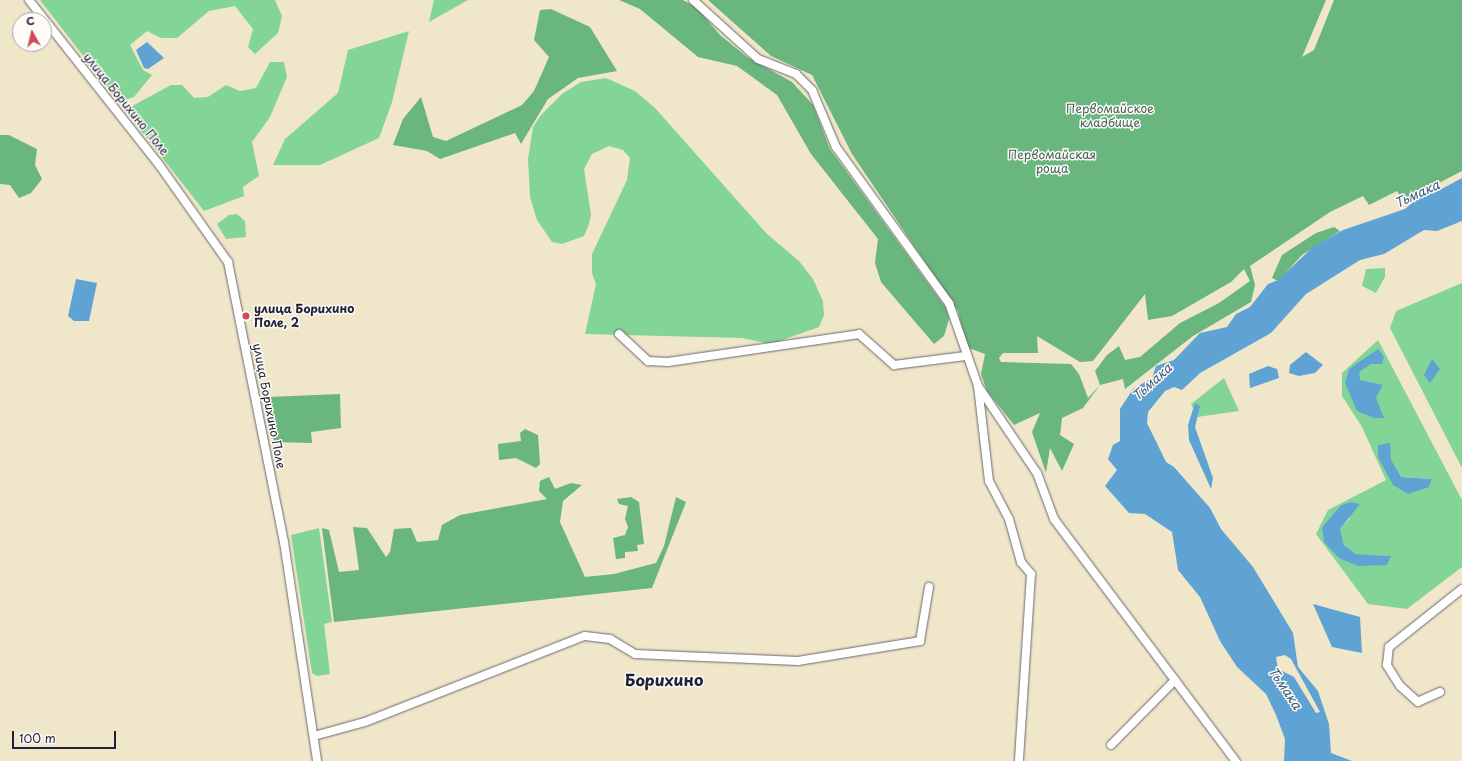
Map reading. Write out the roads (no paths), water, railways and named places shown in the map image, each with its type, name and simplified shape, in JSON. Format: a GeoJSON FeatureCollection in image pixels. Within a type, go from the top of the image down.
{"type":"FeatureCollection","features":[{"type":"Feature","properties":{"kind":"street","name":"улица Борихино Поле"},"geometry":{"type":"LineString","coordinates":[[29,0],[160,166],[228,262],[284,542],[317,761]]}},
{"type":"Feature","properties":{"kind":"street"},"geometry":{"type":"LineString","coordinates":[[693,0],[758,59],[796,74],[812,90],[836,147],[949,303],[960,327],[965,356],[978,386],[1038,473],[1054,519],[1236,761]]}},
{"type":"Feature","properties":{"kind":"street"},"geometry":{"type":"LineString","coordinates":[[619,334],[648,361],[668,362],[860,334],[894,364],[965,356]]}},
{"type":"Feature","properties":{"kind":"street"},"geometry":{"type":"LineString","coordinates":[[978,386],[989,481],[1009,519],[1021,562],[1031,574],[1019,761]]}},
{"type":"Feature","properties":{"kind":"street"},"geometry":{"type":"LineString","coordinates":[[314,736],[365,722],[585,636],[610,639],[635,654],[798,661],[920,641],[929,587]]}},
{"type":"Feature","properties":{"kind":"street"},"geometry":{"type":"LineString","coordinates":[[1440,692],[1418,702],[1400,686],[1387,665],[1389,647],[1462,589]]}},
{"type":"Feature","properties":{"kind":"street"},"geometry":{"type":"LineString","coordinates":[[1111,745],[1175,680]]}},
{"type":"Feature","properties":{"kind":"water"},"geometry":{"type":"Polygon","coordinates":[[[147,42],[164,58],[148,69],[144,68],[136,50],[147,42]]]}},
{"type":"Feature","properties":{"kind":"water","name":"Тьмака"},"geometry":{"type":"Polygon","coordinates":[[[1462,178],[1462,221],[1437,231],[1424,230],[1384,254],[1360,260],[1306,294],[1271,333],[1200,373],[1182,390],[1174,387],[1165,391],[1148,412],[1147,423],[1166,462],[1174,467],[1210,508],[1221,529],[1253,567],[1293,633],[1298,667],[1318,691],[1329,724],[1331,753],[1352,761],[1284,761],[1285,739],[1266,694],[1237,667],[1220,641],[1200,597],[1178,570],[1172,532],[1145,514],[1129,513],[1105,486],[1117,470],[1108,459],[1113,445],[1120,441],[1120,409],[1133,389],[1152,378],[1156,366],[1174,360],[1200,333],[1227,327],[1236,314],[1250,307],[1268,284],[1278,280],[1313,247],[1343,230],[1405,209],[1425,192],[1434,193],[1462,178]],[[1285,655],[1276,657],[1278,669],[1294,677],[1316,713],[1320,712],[1291,659],[1285,655]]]}},
{"type":"Feature","properties":{"kind":"water"},"geometry":{"type":"Polygon","coordinates":[[[76,279],[97,283],[89,321],[74,321],[68,316],[76,279]]]}},
{"type":"Feature","properties":{"kind":"water"},"geometry":{"type":"Polygon","coordinates":[[[1378,349],[1384,357],[1382,364],[1371,364],[1359,372],[1360,380],[1383,385],[1376,398],[1384,418],[1374,418],[1357,411],[1345,383],[1349,369],[1378,349]]]}},
{"type":"Feature","properties":{"kind":"water"},"geometry":{"type":"Polygon","coordinates":[[[1306,352],[1323,365],[1315,373],[1299,376],[1289,373],[1290,365],[1306,352]]]}},
{"type":"Feature","properties":{"kind":"water"},"geometry":{"type":"Polygon","coordinates":[[[1432,359],[1440,369],[1430,383],[1424,375],[1432,359]]]}},
{"type":"Feature","properties":{"kind":"water"},"geometry":{"type":"Polygon","coordinates":[[[1268,366],[1277,369],[1279,378],[1250,388],[1249,374],[1268,366]]]}},
{"type":"Feature","properties":{"kind":"water"},"geometry":{"type":"Polygon","coordinates":[[[1195,403],[1200,406],[1195,427],[1213,478],[1211,489],[1189,440],[1188,425],[1195,403]]]}},
{"type":"Feature","properties":{"kind":"water"},"geometry":{"type":"Polygon","coordinates":[[[1390,443],[1391,460],[1401,477],[1432,479],[1429,487],[1408,494],[1393,485],[1378,457],[1378,445],[1390,443]]]}},
{"type":"Feature","properties":{"kind":"water"},"geometry":{"type":"Polygon","coordinates":[[[1350,502],[1360,504],[1340,529],[1344,545],[1356,554],[1391,556],[1387,565],[1358,566],[1339,558],[1324,542],[1322,527],[1340,506],[1350,502]]]}},
{"type":"Feature","properties":{"kind":"water"},"geometry":{"type":"Polygon","coordinates":[[[1313,604],[1360,617],[1362,653],[1332,647],[1313,604]]]}},
{"type":"Feature","properties":{"kind":"place","name":"улица Борихино Поле, 2"},"geometry":{"type":"Point","coordinates":[246,316]}},
{"type":"Feature","properties":{"kind":"district","name":"Борихино"},"geometry":{"type":"Point","coordinates":[664,679]}},
{"type":"Feature","properties":{"kind":"park label","name":"Первомайское кладбище"},"geometry":{"type":"Point","coordinates":[1110,116]}},
{"type":"Feature","properties":{"kind":"park label","name":"Первомайская роща"},"geometry":{"type":"Point","coordinates":[1052,162]}}]}
